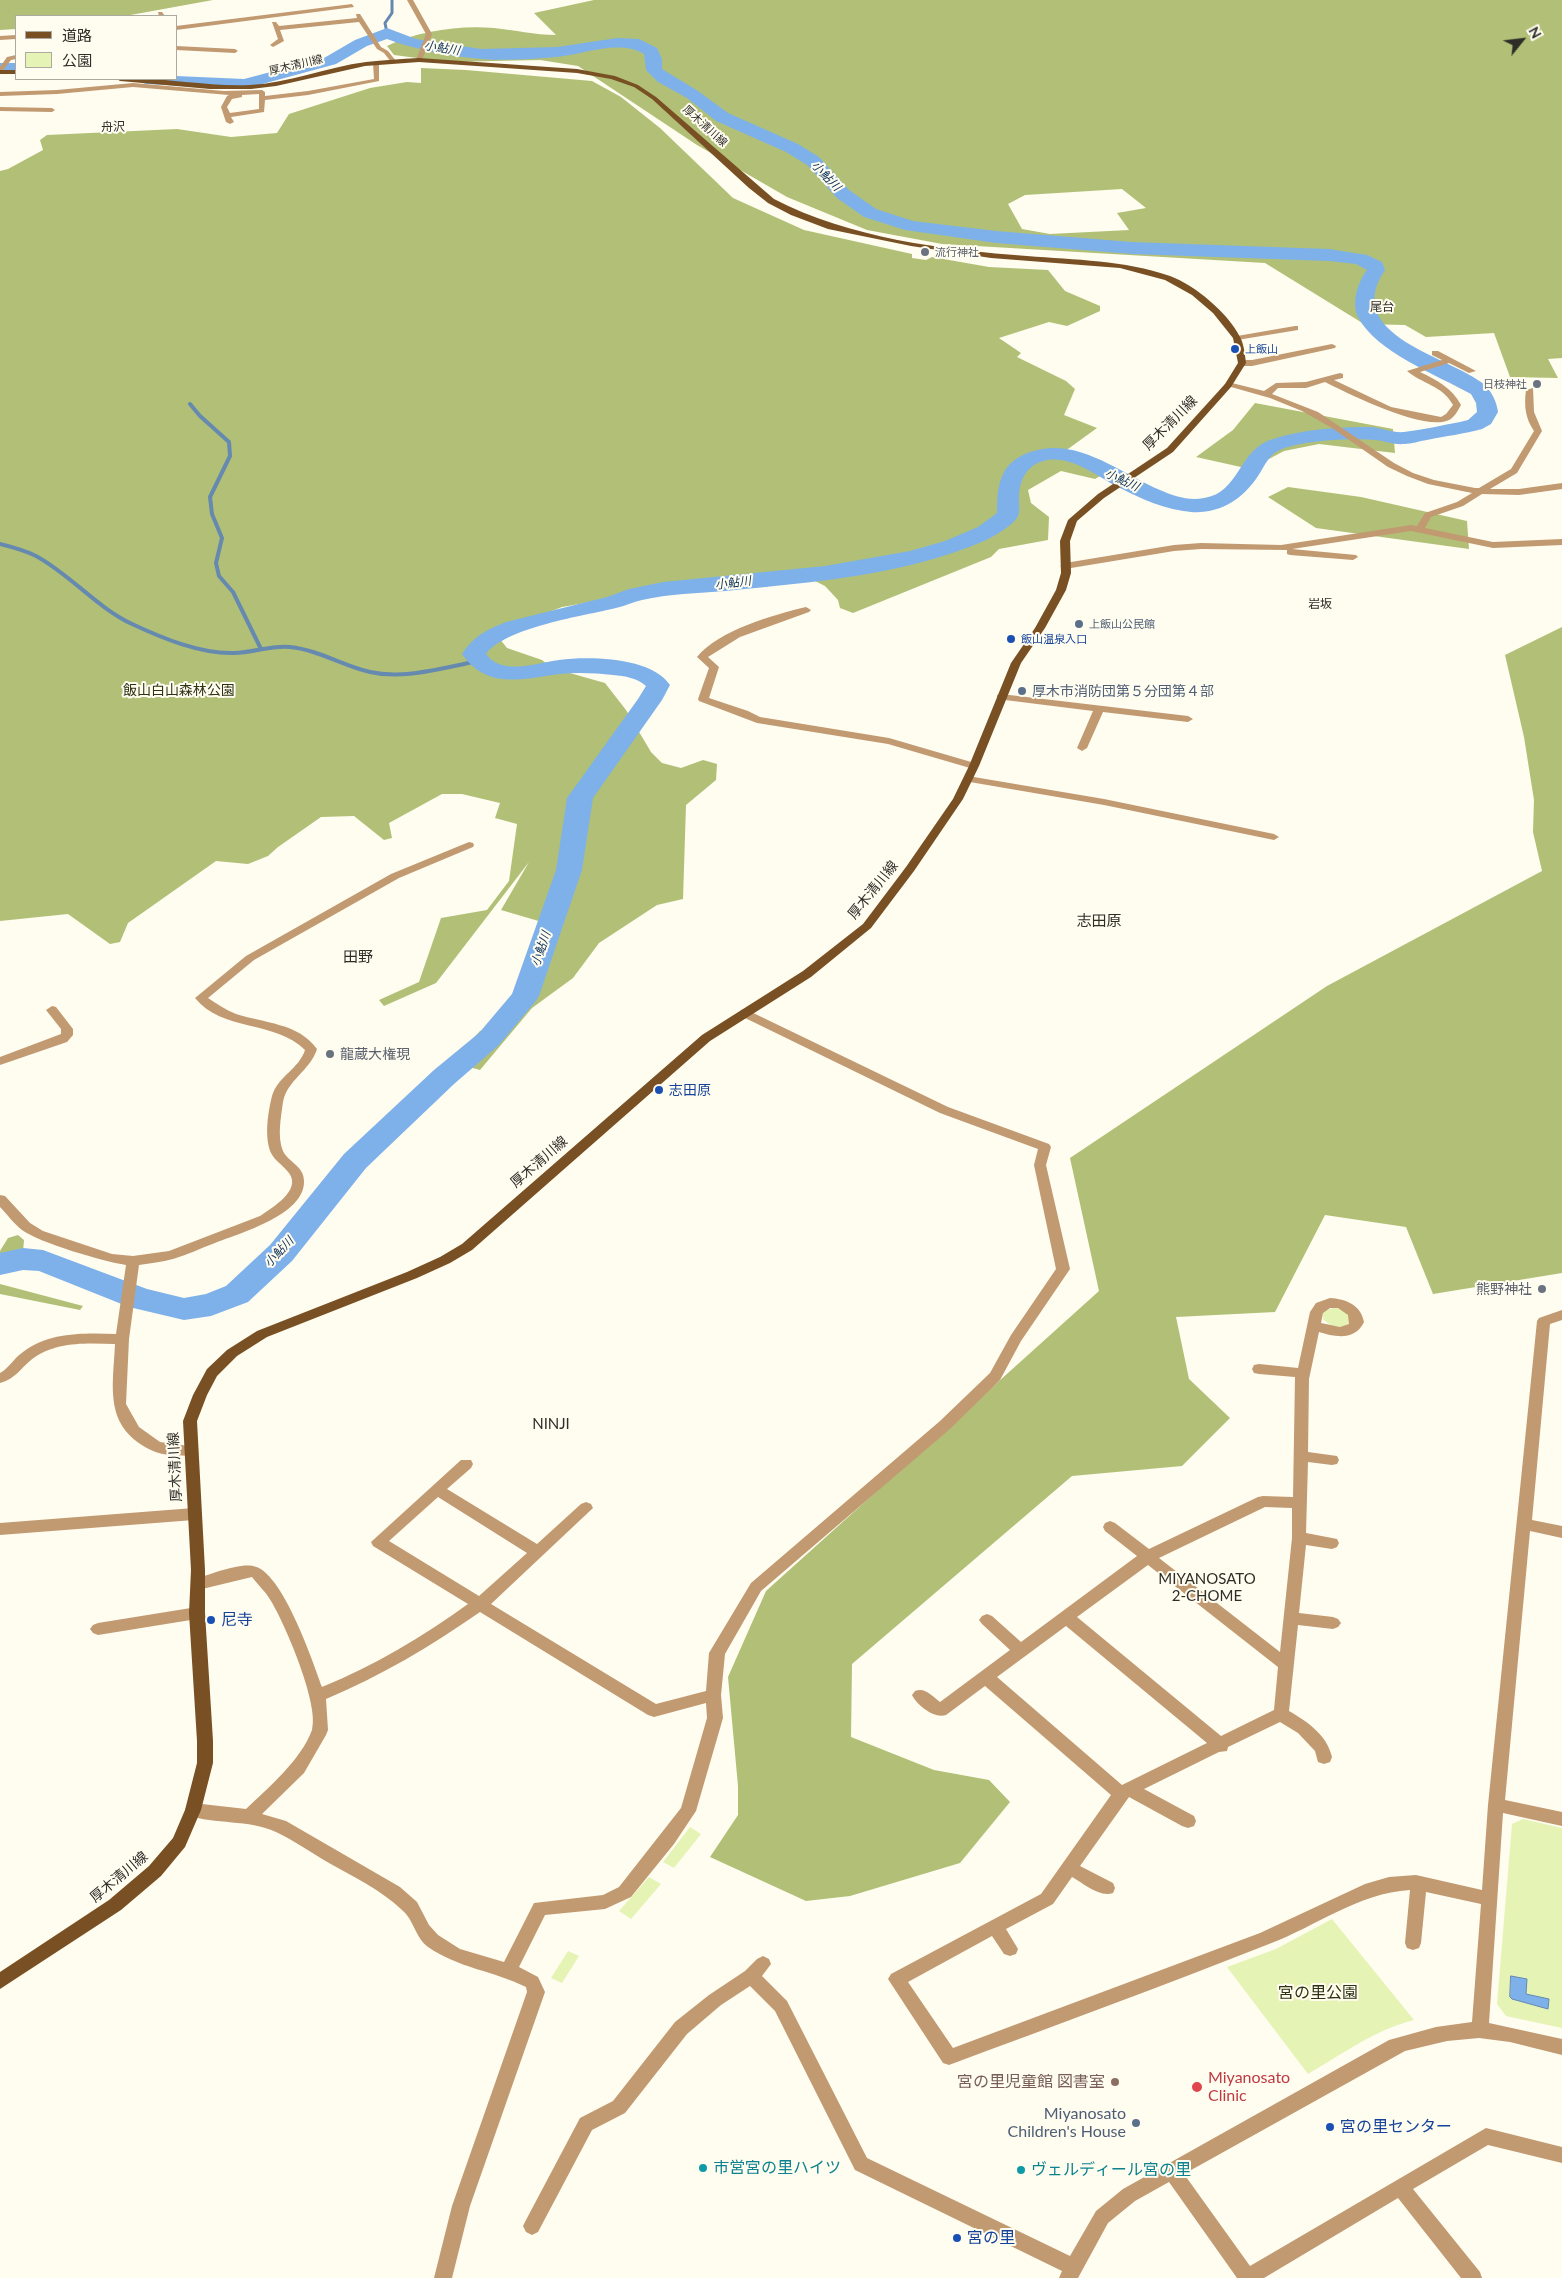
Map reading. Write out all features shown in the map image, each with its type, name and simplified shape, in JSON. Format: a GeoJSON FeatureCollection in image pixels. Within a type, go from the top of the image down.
{"type":"FeatureCollection","features":[{"type":"Feature","properties":{"kind":"main road","name":"厚木清川線"},"geometry":{"type":"LineString","coordinates":[[129,80],[208,89],[262,86],[376,63],[419,60],[577,71],[623,80],[654,98],[762,195],[808,219],[857,233],[960,252],[1120,266],[1156,274],[1177,282],[1202,297],[1216,311],[1237,338]]}},
{"type":"Feature","properties":{"kind":"main road"},"geometry":{"type":"LineString","coordinates":[[1,71],[15,72]]}},
{"type":"Feature","properties":{"kind":"main road"},"geometry":{"type":"LineString","coordinates":[[1237,338],[1242,360]]}},
{"type":"Feature","properties":{"kind":"main road","name":"厚木清川線"},"geometry":{"type":"LineString","coordinates":[[0,1982],[115,1905],[155,1871],[179,1842],[193,1810],[205,1763],[205,1741],[197,1613],[198,1584],[190,1421],[200,1395],[212,1373],[232,1353],[262,1334],[412,1275],[445,1260],[467,1247],[706,1038],[807,974],[867,926],[943,823],[968,779],[1016,663],[1040,628],[1061,590],[1065,566],[1066,535],[1074,520],[1084,509],[1109,490],[1163,456],[1176,444],[1228,385],[1242,360]]}},
{"type":"Feature","properties":{"kind":"street"},"geometry":{"type":"LineString","coordinates":[[410,0],[428,37],[419,60]]}},
{"type":"Feature","properties":{"kind":"street"},"geometry":{"type":"LineString","coordinates":[[178,28],[271,17],[350,3],[379,48],[392,61]]}},
{"type":"Feature","properties":{"kind":"street"},"geometry":{"type":"LineString","coordinates":[[271,17],[278,28],[282,40],[273,45]]}},
{"type":"Feature","properties":{"kind":"street"},"geometry":{"type":"LineString","coordinates":[[278,28],[362,22]]}},
{"type":"Feature","properties":{"kind":"street"},"geometry":{"type":"LineString","coordinates":[[0,38],[15,37]]}},
{"type":"Feature","properties":{"kind":"street"},"geometry":{"type":"LineString","coordinates":[[178,48],[235,51]]}},
{"type":"Feature","properties":{"kind":"street"},"geometry":{"type":"LineString","coordinates":[[1,71],[13,58]]}},
{"type":"Feature","properties":{"kind":"street"},"geometry":{"type":"LineString","coordinates":[[0,94],[134,85],[262,92],[262,97],[262,111],[229,119],[224,107],[229,96],[262,97],[308,93],[377,80],[376,63]]}},
{"type":"Feature","properties":{"kind":"street"},"geometry":{"type":"LineString","coordinates":[[0,102],[13,94]]}},
{"type":"Feature","properties":{"kind":"street"},"geometry":{"type":"LineString","coordinates":[[0,109],[52,110]]}},
{"type":"Feature","properties":{"kind":"street"},"geometry":{"type":"LineString","coordinates":[[1237,338],[1295,328]]}},
{"type":"Feature","properties":{"kind":"street"},"geometry":{"type":"LineString","coordinates":[[1242,360],[1252,364],[1332,346]]}},
{"type":"Feature","properties":{"kind":"street"},"geometry":{"type":"LineString","coordinates":[[1435,353],[1472,372]]}},
{"type":"Feature","properties":{"kind":"street"},"geometry":{"type":"LineString","coordinates":[[1327,380],[1388,409],[1443,420],[1452,415],[1457,405],[1454,398],[1446,390],[1413,372],[1448,361]]}},
{"type":"Feature","properties":{"kind":"street"},"geometry":{"type":"LineString","coordinates":[[1261,386],[1306,385],[1340,376]]}},
{"type":"Feature","properties":{"kind":"street"},"geometry":{"type":"LineString","coordinates":[[1228,385],[1266,394],[1304,408],[1400,469],[1426,479],[1482,491],[1523,492],[1562,486]]}},
{"type":"Feature","properties":{"kind":"street"},"geometry":{"type":"LineString","coordinates":[[1266,394],[1276,386]]}},
{"type":"Feature","properties":{"kind":"street"},"geometry":{"type":"LineString","coordinates":[[1419,530],[1428,515],[1460,504],[1514,471],[1538,431],[1532,423],[1528,401],[1530,390]]}},
{"type":"Feature","properties":{"kind":"street"},"geometry":{"type":"LineString","coordinates":[[1065,566],[1191,546],[1281,548],[1411,528],[1493,545],[1562,542]]}},
{"type":"Feature","properties":{"kind":"street"},"geometry":{"type":"LineString","coordinates":[[1281,548],[1296,552],[1353,557]]}},
{"type":"Feature","properties":{"kind":"street"},"geometry":{"type":"LineString","coordinates":[[806,610],[725,638],[709,650],[702,658],[714,667],[703,699],[744,713],[757,720],[889,741],[974,766]]}},
{"type":"Feature","properties":{"kind":"street"},"geometry":{"type":"LineString","coordinates":[[1001,697],[1188,719]]}},
{"type":"Feature","properties":{"kind":"street"},"geometry":{"type":"LineString","coordinates":[[1082,748],[1099,710]]}},
{"type":"Feature","properties":{"kind":"street"},"geometry":{"type":"LineString","coordinates":[[968,779],[1104,802],[1274,837]]}},
{"type":"Feature","properties":{"kind":"street"},"geometry":{"type":"LineString","coordinates":[[0,1199],[25,1226],[38,1234],[132,1266],[171,1256],[265,1219],[291,1198],[298,1186],[297,1175],[278,1155],[275,1147],[276,1111],[282,1088],[308,1061],[311,1049],[302,1039],[279,1028],[219,1011],[201,998],[250,958],[394,876],[469,844]]}},
{"type":"Feature","properties":{"kind":"street"},"geometry":{"type":"LineString","coordinates":[[0,1061],[63,1039],[67,1035],[67,1029],[52,1010]]}},
{"type":"Feature","properties":{"kind":"street"},"geometry":{"type":"LineString","coordinates":[[509,1970],[540,1908],[605,1902],[625,1892],[668,1839],[688,1811],[715,1718],[713,1694],[717,1653],[756,1587],[945,1425],[995,1376],[1016,1338],[1062,1269],[1040,1165],[1045,1147],[944,1110],[745,1014]]}},
{"type":"Feature","properties":{"kind":"street"},"geometry":{"type":"LineString","coordinates":[[132,1266],[122,1337],[119,1404],[127,1422],[134,1431],[157,1447],[191,1451]]}},
{"type":"Feature","properties":{"kind":"street"},"geometry":{"type":"LineString","coordinates":[[1480,2030],[1496,1805],[1544,1321],[1562,1315]]}},
{"type":"Feature","properties":{"kind":"street"},"geometry":{"type":"LineString","coordinates":[[1282,1714],[1299,1538],[1303,1373],[1313,1326]]}},
{"type":"Feature","properties":{"kind":"street"},"geometry":{"type":"LineString","coordinates":[[0,1378],[9,1376],[27,1356],[57,1341],[122,1337]]}},
{"type":"Feature","properties":{"kind":"street"},"geometry":{"type":"LineString","coordinates":[[1259,1369],[1303,1373]]}},
{"type":"Feature","properties":{"kind":"street"},"geometry":{"type":"LineString","coordinates":[[1301,1456],[1332,1460]]}},
{"type":"Feature","properties":{"kind":"street"},"geometry":{"type":"LineString","coordinates":[[466,1464],[378,1542],[654,1711],[713,1694]]}},
{"type":"Feature","properties":{"kind":"street"},"geometry":{"type":"LineString","coordinates":[[438,1490],[538,1552]]}},
{"type":"Feature","properties":{"kind":"street"},"geometry":{"type":"LineString","coordinates":[[920,1695],[940,1711],[1147,1557],[1263,1501],[1300,1504]]}},
{"type":"Feature","properties":{"kind":"street"},"geometry":{"type":"LineString","coordinates":[[318,1696],[356,1680],[433,1637],[484,1600],[586,1508]]}},
{"type":"Feature","properties":{"kind":"street"},"geometry":{"type":"LineString","coordinates":[[0,1529],[194,1514]]}},
{"type":"Feature","properties":{"kind":"street"},"geometry":{"type":"LineString","coordinates":[[1525,1524],[1562,1532]]}},
{"type":"Feature","properties":{"kind":"street"},"geometry":{"type":"LineString","coordinates":[[1110,1527],[1286,1665]]}},
{"type":"Feature","properties":{"kind":"street"},"geometry":{"type":"LineString","coordinates":[[1299,1538],[1332,1543]]}},
{"type":"Feature","properties":{"kind":"street"},"geometry":{"type":"LineString","coordinates":[[198,1584],[234,1574],[252,1571],[257,1573],[275,1594],[289,1620],[318,1696],[320,1730],[298,1768],[249,1817]]}},
{"type":"Feature","properties":{"kind":"street"},"geometry":{"type":"LineString","coordinates":[[98,1629],[197,1613]]}},
{"type":"Feature","properties":{"kind":"street"},"geometry":{"type":"LineString","coordinates":[[1066,1617],[1221,1746]]}},
{"type":"Feature","properties":{"kind":"street"},"geometry":{"type":"LineString","coordinates":[[1291,1618],[1333,1623]]}},
{"type":"Feature","properties":{"kind":"street"},"geometry":{"type":"LineString","coordinates":[[987,1620],[1021,1651]]}},
{"type":"Feature","properties":{"kind":"street"},"geometry":{"type":"LineString","coordinates":[[986,1677],[1125,1791],[1188,1821]]}},
{"type":"Feature","properties":{"kind":"street"},"geometry":{"type":"LineString","coordinates":[[1282,1714],[1221,1746],[1125,1791],[1047,1898],[897,1979],[949,2057],[1266,1938],[1365,1890],[1389,1884],[1419,1883],[1490,1899]]}},
{"type":"Feature","properties":{"kind":"street"},"geometry":{"type":"LineString","coordinates":[[1282,1714],[1304,1728],[1322,1748],[1324,1757]]}},
{"type":"Feature","properties":{"kind":"street"},"geometry":{"type":"LineString","coordinates":[[1496,1805],[1562,1819]]}},
{"type":"Feature","properties":{"kind":"street"},"geometry":{"type":"LineString","coordinates":[[193,1810],[249,1817],[280,1826],[394,1892],[411,1907],[423,1930],[432,1940],[455,1955],[495,1968],[509,1970],[532,1982],[536,1992],[461,2206],[443,2278]]}},
{"type":"Feature","properties":{"kind":"street"},"geometry":{"type":"LineString","coordinates":[[1069,1868],[1107,1888]]}},
{"type":"Feature","properties":{"kind":"street"},"geometry":{"type":"LineString","coordinates":[[1413,1943],[1419,1883]]}},
{"type":"Feature","properties":{"kind":"street"},"geometry":{"type":"LineString","coordinates":[[995,1926],[1010,1948]]}},
{"type":"Feature","properties":{"kind":"street"},"geometry":{"type":"LineString","coordinates":[[532,2226],[565,2175],[586,2124],[619,2107],[681,2028],[757,1970],[781,2006],[861,2164],[1070,2273],[1102,2217],[1129,2195],[1396,2046],[1423,2037],[1480,2030],[1498,2032],[1562,2047]]}},
{"type":"Feature","properties":{"kind":"street"},"geometry":{"type":"LineString","coordinates":[[1172,2171],[1247,2278],[1486,2136],[1562,2155]]}},
{"type":"Feature","properties":{"kind":"street"},"geometry":{"type":"LineString","coordinates":[[1400,2187],[1473,2278]]}},
{"type":"Feature","properties":{"kind":"green space"},"geometry":{"type":"Polygon","coordinates":[[[0,0],[213,0],[130,15],[15,15],[15,29],[0,30],[0,0]]]}},
{"type":"Feature","properties":{"kind":"green space"},"geometry":{"type":"Polygon","coordinates":[[[594,0],[1562,0],[1562,358],[1548,359],[1558,378],[1510,377],[1494,333],[1426,337],[1405,325],[1364,324],[1265,263],[942,244],[867,230],[787,197],[697,145],[578,66],[540,60],[448,62],[394,55],[387,46],[412,36],[439,30],[467,27],[556,35],[534,13],[594,0]],[[1122,189],[1025,195],[1008,204],[1022,229],[1050,234],[1129,230],[1117,213],[1146,208],[1122,189]]]}},
{"type":"Feature","properties":{"kind":"green space","name":"飯山白山森林公園"},"geometry":{"type":"Polygon","coordinates":[[[421,68],[592,81],[621,97],[660,128],[733,198],[804,230],[912,254],[912,258],[926,260],[932,257],[989,267],[1048,270],[1065,291],[1100,306],[1100,311],[1067,326],[1049,322],[999,338],[1021,353],[1017,357],[1066,381],[1075,389],[1064,415],[1097,428],[1061,454],[1105,473],[1095,479],[1061,471],[1028,490],[1031,503],[1049,517],[1048,540],[999,549],[991,557],[853,613],[840,608],[838,600],[825,586],[809,578],[753,585],[723,581],[562,607],[526,621],[499,638],[507,648],[542,660],[552,668],[605,683],[626,710],[651,752],[662,763],[681,768],[703,760],[717,764],[716,780],[686,805],[683,899],[657,905],[599,943],[573,978],[532,1008],[480,1070],[451,1062],[480,1031],[501,1023],[559,920],[542,922],[501,910],[529,862],[436,983],[384,1006],[379,1000],[419,982],[441,918],[487,910],[509,881],[517,824],[495,818],[500,803],[462,794],[442,794],[389,823],[392,838],[384,840],[354,816],[321,817],[268,856],[248,864],[216,861],[128,923],[120,942],[110,944],[68,914],[0,921],[0,171],[8,169],[43,150],[40,140],[47,135],[177,129],[231,137],[277,133],[289,114],[370,88],[407,82],[421,83],[421,68]]]}},
{"type":"Feature","properties":{"kind":"green space"},"geometry":{"type":"Polygon","coordinates":[[[1255,403],[1393,429],[1395,453],[1319,444],[1284,451],[1250,469],[1196,457],[1233,430],[1255,403]]]}},
{"type":"Feature","properties":{"kind":"green space"},"geometry":{"type":"Polygon","coordinates":[[[1288,487],[1361,497],[1467,521],[1469,549],[1316,528],[1268,497],[1288,487]]]}},
{"type":"Feature","properties":{"kind":"green space"},"geometry":{"type":"Polygon","coordinates":[[[1562,627],[1562,1273],[1433,1294],[1406,1227],[1325,1215],[1275,1312],[1176,1317],[1189,1379],[1230,1418],[1182,1466],[1072,1476],[852,1664],[851,1737],[934,1770],[989,1780],[1010,1802],[960,1863],[850,1896],[806,1901],[710,1857],[738,1815],[738,1786],[728,1677],[766,1591],[1099,1291],[1070,1158],[1327,986],[1542,871],[1533,832],[1534,800],[1524,737],[1505,655],[1562,627]]]}},
{"type":"Feature","properties":{"kind":"green space"},"geometry":{"type":"Polygon","coordinates":[[[18,1235],[24,1240],[23,1252],[0,1263],[0,1251],[8,1238],[18,1235]]]}},
{"type":"Feature","properties":{"kind":"green space"},"geometry":{"type":"Polygon","coordinates":[[[0,1284],[83,1306],[80,1310],[0,1294],[0,1284]]]}},
{"type":"Feature","properties":{"kind":"green space"},"geometry":{"type":"Polygon","coordinates":[[[1337,1307],[1349,1313],[1350,1323],[1336,1327],[1323,1319],[1323,1311],[1337,1307]]]}},
{"type":"Feature","properties":{"kind":"green space"},"geometry":{"type":"Polygon","coordinates":[[[1523,1819],[1562,1828],[1562,2028],[1506,2016],[1497,2004],[1512,1824],[1523,1819]]]}},
{"type":"Feature","properties":{"kind":"green space"},"geometry":{"type":"Polygon","coordinates":[[[690,1827],[701,1834],[674,1868],[663,1862],[690,1827]]]}},
{"type":"Feature","properties":{"kind":"green space"},"geometry":{"type":"Polygon","coordinates":[[[649,1877],[661,1884],[631,1919],[619,1911],[649,1877]]]}},
{"type":"Feature","properties":{"kind":"green space","name":"宮の里公園"},"geometry":{"type":"Polygon","coordinates":[[[1332,1919],[1414,2020],[1372,2036],[1308,2074],[1227,1967],[1276,1949],[1332,1919]]]}},
{"type":"Feature","properties":{"kind":"green space"},"geometry":{"type":"Polygon","coordinates":[[[568,1951],[579,1956],[562,1983],[551,1978],[568,1951]]]}},
{"type":"Feature","properties":{"kind":"water"},"geometry":{"type":"Polygon","coordinates":[[[1511,1976],[1527,1979],[1526,1994],[1549,1999],[1548,2009],[1512,1999],[1510,1997],[1511,1976]]]}},
{"type":"Feature","properties":{"kind":"waterway"},"geometry":{"type":"LineString","coordinates":[[387,33],[385,23],[392,13],[392,0]]}},
{"type":"Feature","properties":{"kind":"waterway","name":"小鮎川"},"geometry":{"type":"LineString","coordinates":[[0,1264],[23,1259],[43,1261],[140,1299],[184,1309],[211,1305],[237,1294],[281,1253],[355,1161],[444,1077],[489,1039],[525,996],[569,870],[580,798],[650,700],[658,685],[643,674],[619,668],[571,666],[518,673],[505,673],[493,670],[482,664],[474,654],[481,644],[496,635],[536,620],[614,602],[625,597],[650,591],[825,573],[914,557],[953,546],[986,532],[1008,515],[1008,491],[1011,478],[1021,464],[1042,454],[1067,454],[1082,459],[1130,485],[1165,500],[1190,505],[1212,504],[1222,500],[1240,486],[1259,455],[1271,446],[1289,441],[1323,436],[1377,434],[1406,438],[1464,428],[1483,419],[1488,412],[1486,403],[1478,390],[1418,357],[1376,327],[1368,317],[1365,306],[1368,286],[1376,270],[1375,266],[1360,259],[1329,255],[1132,248],[996,237],[911,226],[870,213],[843,194],[813,161],[792,148],[722,117],[693,94],[658,74],[654,70],[654,59],[651,51],[639,44],[617,43],[557,52],[481,54],[412,43],[387,33],[361,43],[330,61],[244,84],[166,80]]}},
{"type":"Feature","properties":{"kind":"waterway","name":"小鮎川"},"geometry":{"type":"LineString","coordinates":[[0,68],[15,68]]}},
{"type":"Feature","properties":{"kind":"waterway"},"geometry":{"type":"LineString","coordinates":[[190,404],[200,416],[229,442],[230,456],[210,497],[212,514],[222,538],[216,563],[219,576],[233,592],[261,649]]}},
{"type":"Feature","properties":{"kind":"waterway"},"geometry":{"type":"LineString","coordinates":[[0,544],[36,556],[61,572],[107,609],[132,624],[168,640],[195,648],[221,653],[234,653],[290,647],[311,651],[360,669],[383,674],[411,674],[479,661]]}},
{"type":"Feature","properties":{"kind":"place","name":"流行神社"},"geometry":{"type":"Point","coordinates":[925,252]}},
{"type":"Feature","properties":{"kind":"place","name":"上飯山"},"geometry":{"type":"Point","coordinates":[1235,349]}},
{"type":"Feature","properties":{"kind":"place","name":"日枝神社"},"geometry":{"type":"Point","coordinates":[1537,384]}},
{"type":"Feature","properties":{"kind":"place","name":"上飯山公民館"},"geometry":{"type":"Point","coordinates":[1079,624]}},
{"type":"Feature","properties":{"kind":"place","name":"飯山温泉入口"},"geometry":{"type":"Point","coordinates":[1011,639]}},
{"type":"Feature","properties":{"kind":"place","name":"厚木市消防団第５分団第４部"},"geometry":{"type":"Point","coordinates":[1022,691]}},
{"type":"Feature","properties":{"kind":"place","name":"龍蔵大権現"},"geometry":{"type":"Point","coordinates":[330,1054]}},
{"type":"Feature","properties":{"kind":"place","name":"志田原"},"geometry":{"type":"Point","coordinates":[659,1090]}},
{"type":"Feature","properties":{"kind":"place","name":"熊野神社"},"geometry":{"type":"Point","coordinates":[1542,1289]}},
{"type":"Feature","properties":{"kind":"place","name":"尼寺"},"geometry":{"type":"Point","coordinates":[211,1620]}},
{"type":"Feature","properties":{"kind":"place","name":"宮の里児童館 図書室"},"geometry":{"type":"Point","coordinates":[1115,2082]}},
{"type":"Feature","properties":{"kind":"place","name":"Miyanosato Clinic"},"geometry":{"type":"Point","coordinates":[1197,2087]}},
{"type":"Feature","properties":{"kind":"place","name":"Miyanosato Children's House"},"geometry":{"type":"Point","coordinates":[1136,2123]}},
{"type":"Feature","properties":{"kind":"place","name":"宮の里センター"},"geometry":{"type":"Point","coordinates":[1330,2127]}},
{"type":"Feature","properties":{"kind":"place","name":"市営宮の里ハイツ"},"geometry":{"type":"Point","coordinates":[703,2168]}},
{"type":"Feature","properties":{"kind":"place","name":"ヴェルディール宮の里"},"geometry":{"type":"Point","coordinates":[1021,2170]}},
{"type":"Feature","properties":{"kind":"place","name":"宮の里"},"geometry":{"type":"Point","coordinates":[957,2238]}},
{"type":"Feature","properties":{"kind":"district","name":"舟沢"},"geometry":{"type":"Point","coordinates":[113,127]}},
{"type":"Feature","properties":{"kind":"district","name":"尾台"},"geometry":{"type":"Point","coordinates":[1382,307]}},
{"type":"Feature","properties":{"kind":"district","name":"岩坂"},"geometry":{"type":"Point","coordinates":[1320,604]}},
{"type":"Feature","properties":{"kind":"district","name":"志田原"},"geometry":{"type":"Point","coordinates":[1099,921]}},
{"type":"Feature","properties":{"kind":"district","name":"田野"},"geometry":{"type":"Point","coordinates":[358,957]}},
{"type":"Feature","properties":{"kind":"district","name":"NINJI"},"geometry":{"type":"Point","coordinates":[551,1424]}},
{"type":"Feature","properties":{"kind":"district","name":"MIYANOSATO 2-CHOME"},"geometry":{"type":"Point","coordinates":[1207,1588]}}]}
